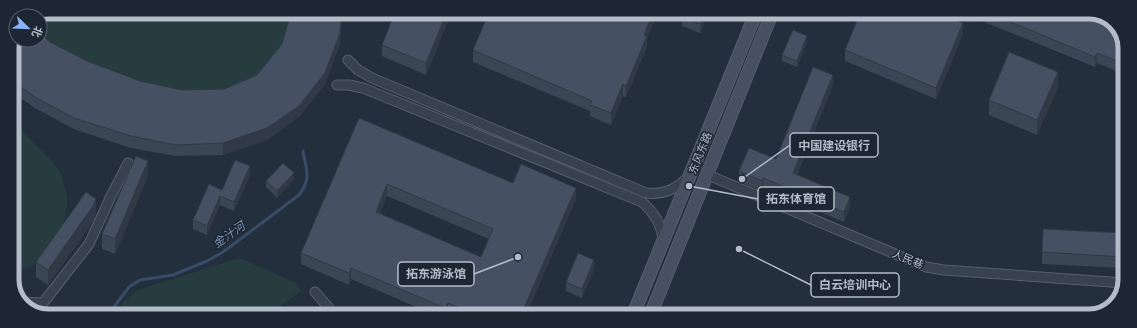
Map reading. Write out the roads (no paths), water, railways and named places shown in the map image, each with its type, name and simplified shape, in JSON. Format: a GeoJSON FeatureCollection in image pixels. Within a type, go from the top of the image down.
{"type":"FeatureCollection","features":[{"type":"Feature","properties":{"kind":"main road","name":"东风东路"},"geometry":{"type":"LineString","coordinates":[[637,309],[754,19]]}},
{"type":"Feature","properties":{"kind":"main road","name":"东风东路"},"geometry":{"type":"LineString","coordinates":[[653,309],[770,19]]}},
{"type":"Feature","properties":{"kind":"main road"},"geometry":{"type":"LineString","coordinates":[[698,156],[699,162],[703,166],[712,163]]}},
{"type":"Feature","properties":{"kind":"street"},"geometry":{"type":"LineString","coordinates":[[348,60],[358,70],[372,78],[646,193],[654,194],[671,190],[682,183],[692,173]]}},
{"type":"Feature","properties":{"kind":"street"},"geometry":{"type":"LineString","coordinates":[[337,85],[349,85],[363,88],[642,202],[658,219],[663,234],[663,242]]}},
{"type":"Feature","properties":{"kind":"street"},"geometry":{"type":"LineString","coordinates":[[29,302],[42,303],[89,244],[128,163]]}},
{"type":"Feature","properties":{"kind":"street","name":"人民巷"},"geometry":{"type":"LineString","coordinates":[[708,174],[926,266],[944,270],[1118,283]]}},
{"type":"Feature","properties":{"kind":"street"},"geometry":{"type":"LineString","coordinates":[[314,292],[330,309]]}},
{"type":"Feature","properties":{"kind":"waterway","name":"金汁河"},"geometry":{"type":"LineString","coordinates":[[112,309],[129,287],[140,280],[173,275],[207,261],[223,252],[299,195],[306,184],[307,179],[303,151]]}},
{"type":"Feature","properties":{"kind":"place","name":"中国建设银行"},"geometry":{"type":"Point","coordinates":[742,179]}},
{"type":"Feature","properties":{"kind":"place","name":"拓东体育馆"},"geometry":{"type":"Point","coordinates":[689,186]}},
{"type":"Feature","properties":{"kind":"place","name":"白云培训中心"},"geometry":{"type":"Point","coordinates":[739,249]}},
{"type":"Feature","properties":{"kind":"place","name":"拓东游泳馆"},"geometry":{"type":"Point","coordinates":[518,257]}}]}
